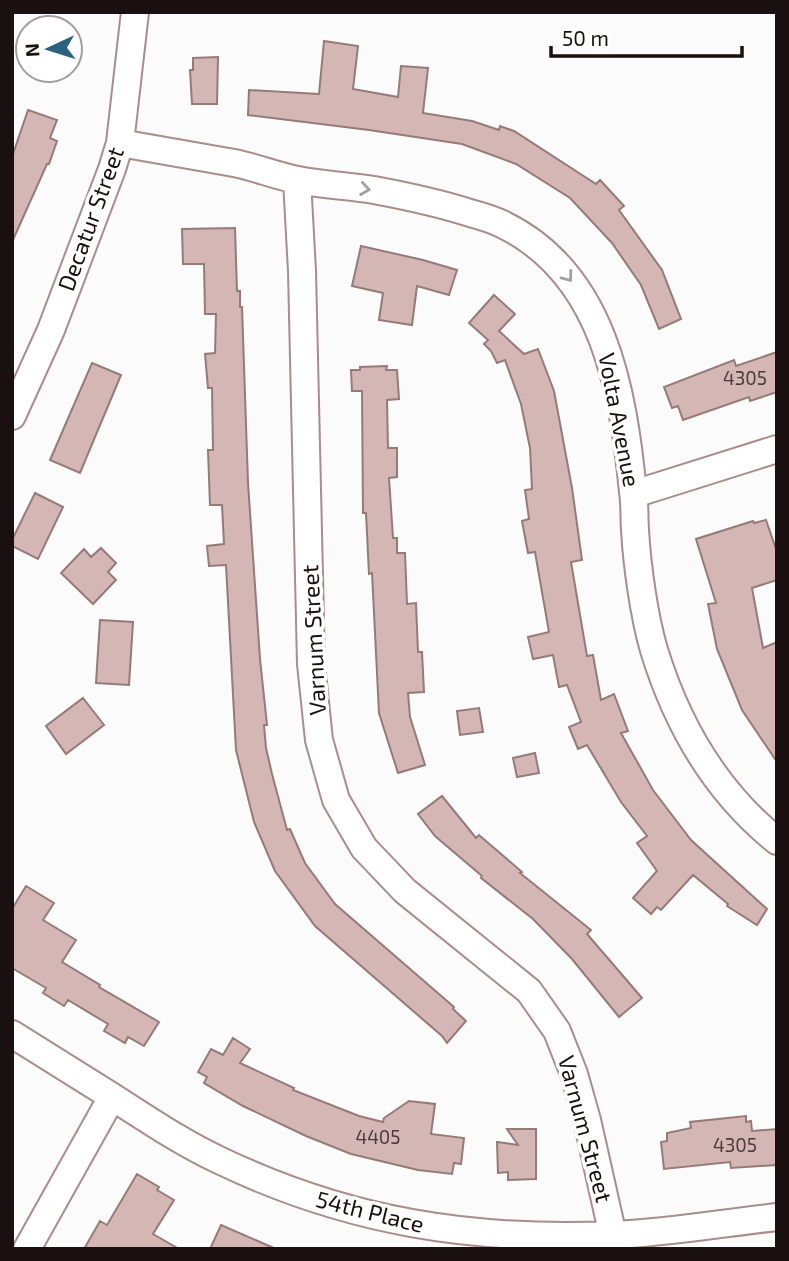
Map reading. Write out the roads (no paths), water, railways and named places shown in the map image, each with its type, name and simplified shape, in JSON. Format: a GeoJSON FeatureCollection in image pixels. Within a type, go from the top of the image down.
{"type":"FeatureCollection","features":[{"type":"Feature","properties":{"kind":"street","name":"Decatur Street"},"geometry":{"type":"LineString","coordinates":[[14,406],[85,243],[120,143],[135,12]]}},
{"type":"Feature","properties":{"kind":"street","name":"Volta Avenue"},"geometry":{"type":"LineString","coordinates":[[120,143],[236,163],[297,180],[373,190],[450,207],[500,223],[532,240],[565,271],[593,314],[610,360],[624,423],[634,494],[635,533],[654,648],[674,704],[720,785],[749,819],[777,841]]}},
{"type":"Feature","properties":{"kind":"street","name":"Varnum Street"},"geometry":{"type":"LineString","coordinates":[[297,180],[302,271],[311,664],[319,740],[336,800],[363,848],[405,891],[529,991],[557,1031],[574,1073],[587,1120],[615,1242]]}},
{"type":"Feature","properties":{"kind":"street"},"geometry":{"type":"LineString","coordinates":[[634,494],[777,449]]}},
{"type":"Feature","properties":{"kind":"street","name":"54th Place"},"geometry":{"type":"LineString","coordinates":[[12,1034],[168,1133],[221,1161],[299,1194],[361,1214],[433,1228],[615,1242],[777,1217]]}},
{"type":"Feature","properties":{"kind":"street"},"geometry":{"type":"LineString","coordinates":[[27,1249],[112,1097]]}}]}
